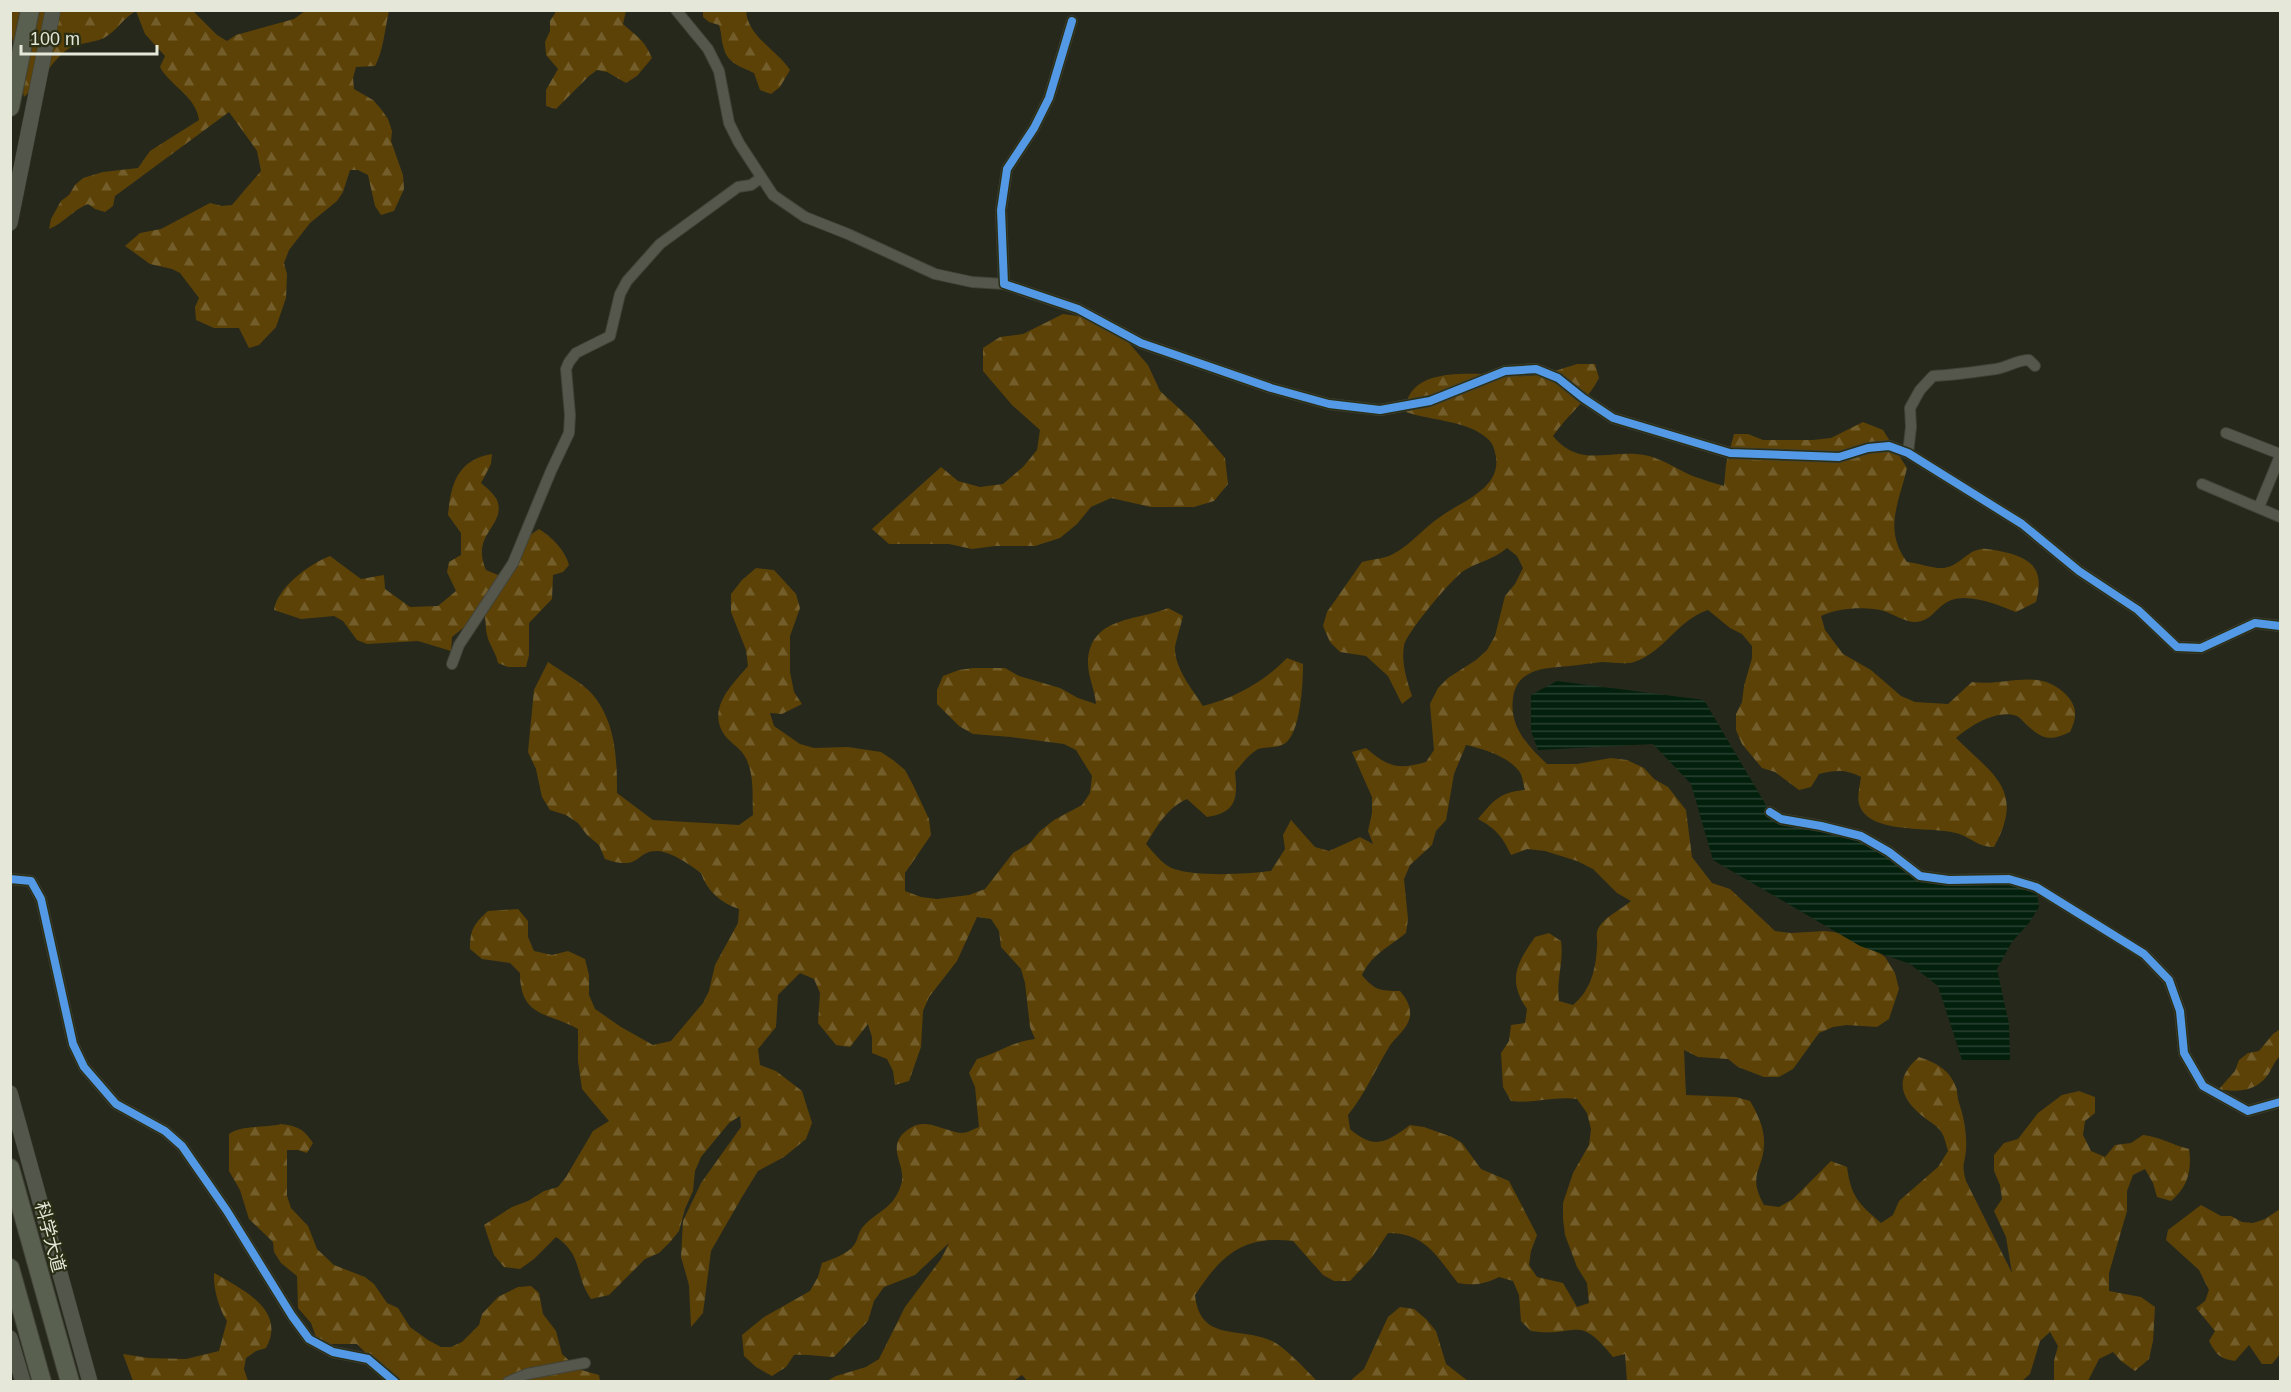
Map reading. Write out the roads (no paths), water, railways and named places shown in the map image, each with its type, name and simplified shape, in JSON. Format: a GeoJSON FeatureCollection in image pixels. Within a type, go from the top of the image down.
{"type":"FeatureCollection","features":[{"type":"Feature","properties":{"kind":"highway"},"geometry":{"type":"LineString","coordinates":[[10,107],[30,10]]}},
{"type":"Feature","properties":{"kind":"highway","name":"科学大道"},"geometry":{"type":"LineString","coordinates":[[10,1168],[70,1382]]}},
{"type":"Feature","properties":{"kind":"highway"},"geometry":{"type":"LineString","coordinates":[[10,1268],[42,1382]]}},
{"type":"Feature","properties":{"kind":"highway"},"geometry":{"type":"LineString","coordinates":[[50,1312],[82,1382]]}},
{"type":"Feature","properties":{"kind":"main road"},"geometry":{"type":"LineString","coordinates":[[10,223],[53,10]]}},
{"type":"Feature","properties":{"kind":"main road","name":"科学大道"},"geometry":{"type":"LineString","coordinates":[[10,1093],[90,1382]]}},
{"type":"Feature","properties":{"kind":"main road"},"geometry":{"type":"LineString","coordinates":[[10,1338],[23,1382]]}},
{"type":"Feature","properties":{"kind":"street"},"geometry":{"type":"LineString","coordinates":[[676,10],[712,56],[724,88],[729,123],[739,143],[773,195],[805,217],[926,270],[972,282],[1004,284],[1078,309],[1141,343],[1271,388],[1329,405],[1380,410],[1430,401],[1505,371],[1536,369],[1558,378],[1613,418],[1730,453],[1839,457],[1868,448],[1888,446],[1908,453],[2022,524],[2079,571],[2138,610],[2177,647],[2201,648],[2255,623],[2280,626]]}},
{"type":"Feature","properties":{"kind":"street"},"geometry":{"type":"LineString","coordinates":[[1004,284],[1001,210],[1007,169],[1034,128],[1049,98],[1072,21]]}},
{"type":"Feature","properties":{"kind":"street"},"geometry":{"type":"LineString","coordinates":[[452,664],[459,645],[513,563],[569,433],[570,415],[566,369],[569,362],[576,353],[610,336],[620,294],[627,281],[660,244],[738,187],[751,185],[761,178]]}},
{"type":"Feature","properties":{"kind":"street"},"geometry":{"type":"LineString","coordinates":[[1908,453],[1911,427],[1910,408],[1920,390],[1933,376],[1963,375],[1985,369],[1997,369],[2022,360],[2029,360],[2036,366]]}},
{"type":"Feature","properties":{"kind":"street"},"geometry":{"type":"LineString","coordinates":[[2226,433],[2280,455],[2259,507]]}},
{"type":"Feature","properties":{"kind":"street"},"geometry":{"type":"LineString","coordinates":[[2202,484],[2280,517]]}},
{"type":"Feature","properties":{"kind":"street"},"geometry":{"type":"LineString","coordinates":[[1770,812],[1780,819],[1861,836],[1889,852],[1920,876],[1949,880],[2009,879],[2036,887],[2144,954],[2169,980],[2181,1011],[2184,1053],[2204,1086],[2248,1111],[2280,1102]]}},
{"type":"Feature","properties":{"kind":"street"},"geometry":{"type":"LineString","coordinates":[[10,879],[31,881],[41,899],[73,1044],[84,1067],[116,1104],[165,1131],[182,1146],[227,1210],[292,1316],[309,1339],[333,1352],[368,1359],[395,1382]]}},
{"type":"Feature","properties":{"kind":"street"},"geometry":{"type":"LineString","coordinates":[[508,1382],[527,1374],[585,1363]]}}]}
